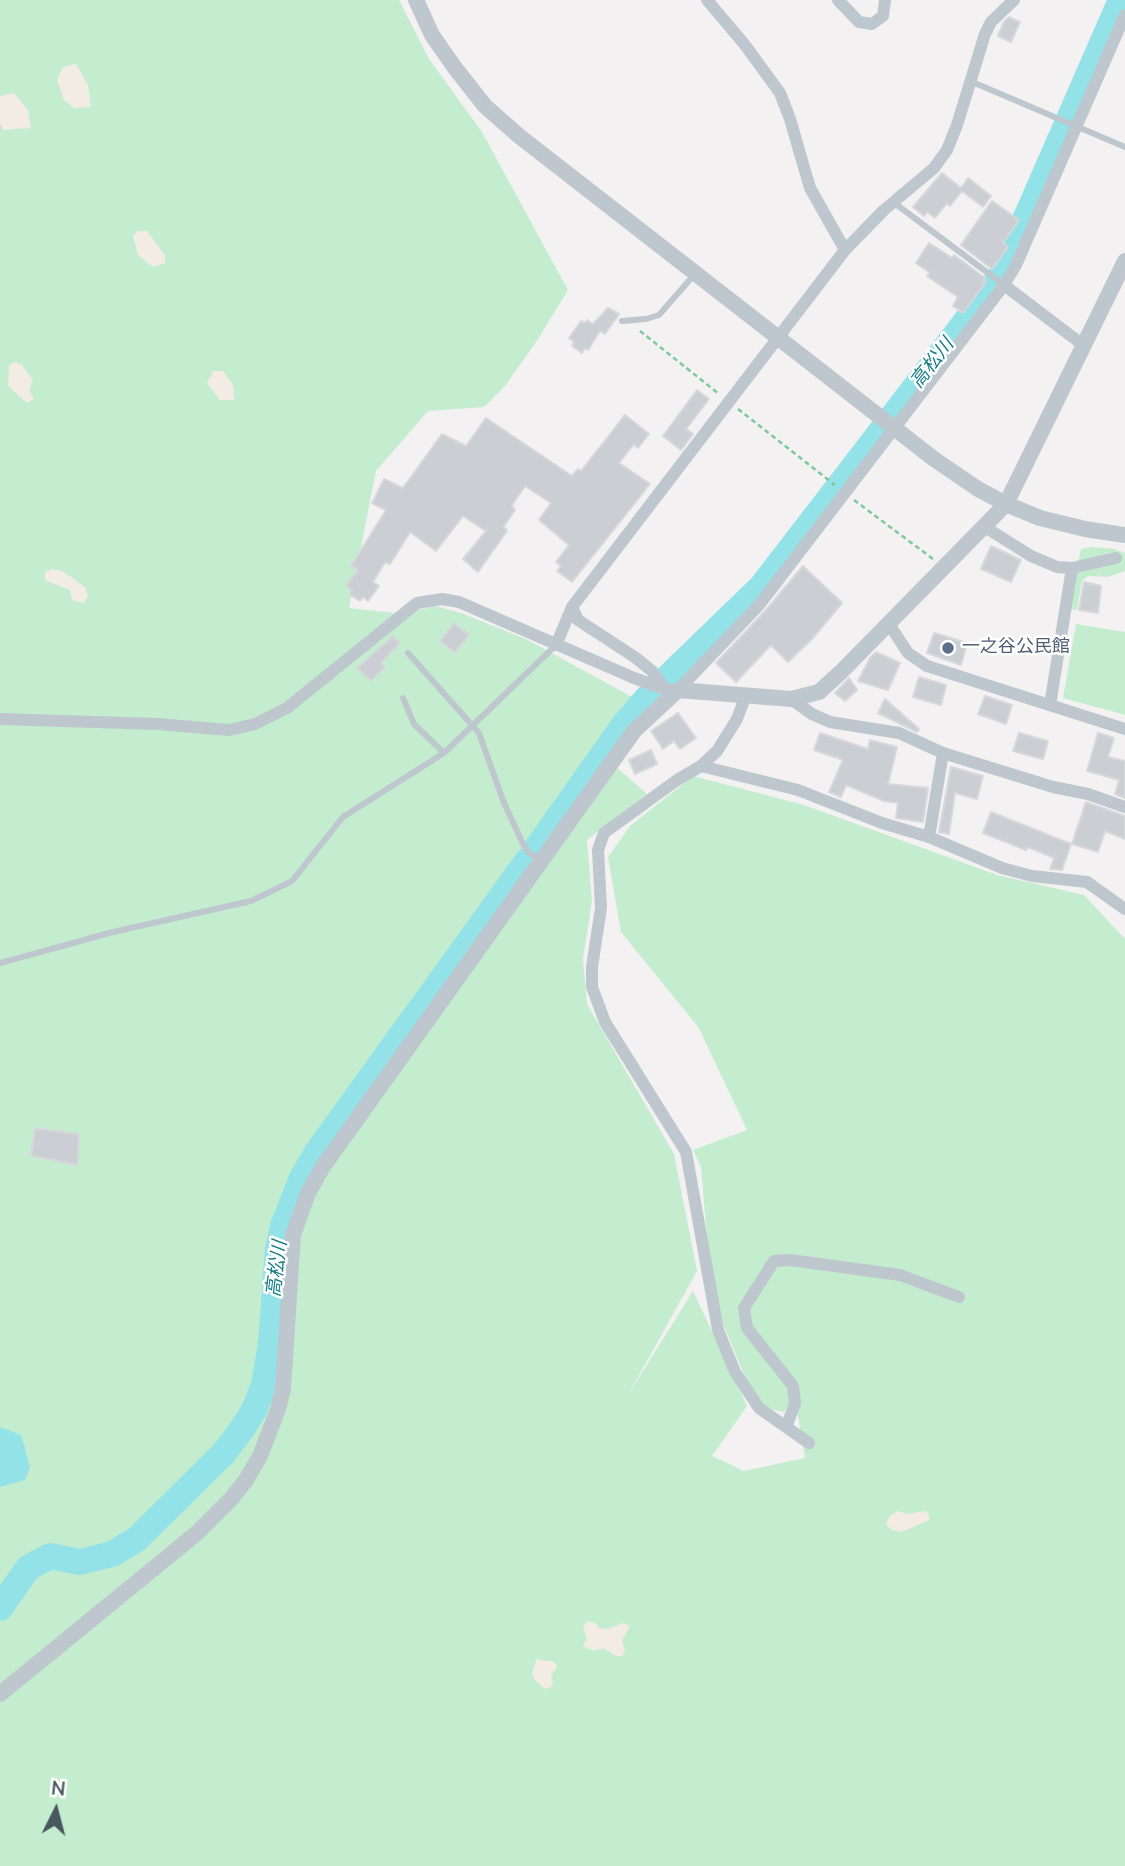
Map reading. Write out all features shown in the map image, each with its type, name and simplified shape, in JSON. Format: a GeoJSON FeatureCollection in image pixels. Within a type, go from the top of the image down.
{"type":"FeatureCollection","features":[{"type":"Feature","properties":{"kind":"street"},"geometry":{"type":"LineString","coordinates":[[416,0],[432,35],[454,68],[485,106],[519,136],[889,424],[978,489],[1006,504],[1040,518],[1084,529],[1125,535]]}},
{"type":"Feature","properties":{"kind":"street"},"geometry":{"type":"LineString","coordinates":[[706,0],[745,45],[780,93],[810,188],[845,250]]}},
{"type":"Feature","properties":{"kind":"street"},"geometry":{"type":"LineString","coordinates":[[838,0],[859,22],[872,24],[883,16],[885,0]]}},
{"type":"Feature","properties":{"kind":"street"},"geometry":{"type":"LineString","coordinates":[[556,645],[572,607],[845,250],[893,202],[934,168],[947,150],[985,34],[991,22],[1014,0]]}},
{"type":"Feature","properties":{"kind":"street"},"geometry":{"type":"LineString","coordinates":[[0,1694],[197,1533],[232,1499],[246,1480],[260,1456],[281,1399],[293,1235],[308,1193],[322,1168],[634,731],[671,689],[759,605],[845,493],[889,424],[1004,285],[1016,265],[1125,15]]}},
{"type":"Feature","properties":{"kind":"street"},"geometry":{"type":"LineString","coordinates":[[0,719],[158,723],[229,730],[255,724],[287,708],[417,603],[442,599],[459,603],[634,678],[671,689],[791,699],[819,692],[1006,504],[1125,261]]}},
{"type":"Feature","properties":{"kind":"street"},"geometry":{"type":"LineString","coordinates":[[1004,285],[1083,345]]}},
{"type":"Feature","properties":{"kind":"street"},"geometry":{"type":"LineString","coordinates":[[985,527],[1031,556],[1057,566],[1072,568],[1116,558]]}},
{"type":"Feature","properties":{"kind":"street"},"geometry":{"type":"LineString","coordinates":[[1050,705],[1072,568]]}},
{"type":"Feature","properties":{"kind":"street"},"geometry":{"type":"LineString","coordinates":[[572,607],[578,620],[636,658],[671,689]]}},
{"type":"Feature","properties":{"kind":"street"},"geometry":{"type":"LineString","coordinates":[[889,624],[908,653],[927,666],[1125,729]]}},
{"type":"Feature","properties":{"kind":"street"},"geometry":{"type":"LineString","coordinates":[[746,695],[737,719],[717,751],[701,766],[677,780],[604,833],[598,850],[601,908],[592,967],[592,988],[605,1022],[686,1152],[718,1330],[735,1372],[759,1408],[809,1443]]}},
{"type":"Feature","properties":{"kind":"street"},"geometry":{"type":"LineString","coordinates":[[791,699],[830,722],[898,733],[943,753],[1125,807]]}},
{"type":"Feature","properties":{"kind":"street"},"geometry":{"type":"LineString","coordinates":[[929,837],[943,753]]}},
{"type":"Feature","properties":{"kind":"street"},"geometry":{"type":"LineString","coordinates":[[701,766],[798,790],[883,823],[929,837],[1002,868],[1032,876],[1087,882],[1125,909]]}},
{"type":"Feature","properties":{"kind":"street"},"geometry":{"type":"LineString","coordinates":[[786,1427],[795,1404],[793,1386],[747,1328],[744,1308],[775,1261],[790,1259],[900,1275],[959,1297]]}},
{"type":"Feature","properties":{"kind":"lane"},"geometry":{"type":"LineString","coordinates":[[970,81],[1125,147]]}},
{"type":"Feature","properties":{"kind":"lane"},"geometry":{"type":"LineString","coordinates":[[893,202],[1004,285]]}},
{"type":"Feature","properties":{"kind":"lane"},"geometry":{"type":"LineString","coordinates":[[622,321],[659,315],[695,273]]}},
{"type":"Feature","properties":{"kind":"lane"},"geometry":{"type":"LineString","coordinates":[[0,963],[113,932],[251,901],[292,881],[343,817],[444,753],[556,645]]}},
{"type":"Feature","properties":{"kind":"lane"},"geometry":{"type":"LineString","coordinates":[[408,653],[479,733],[504,803],[523,844],[527,851],[541,861]]}},
{"type":"Feature","properties":{"kind":"lane"},"geometry":{"type":"LineString","coordinates":[[403,698],[414,724],[444,753]]}},
{"type":"Feature","properties":{"kind":"path"},"geometry":{"type":"LineString","coordinates":[[845,493],[944,568]]}},
{"type":"Feature","properties":{"kind":"green space"},"geometry":{"type":"Polygon","coordinates":[[[0,0],[399,0],[429,59],[482,132],[568,290],[505,386],[484,407],[428,411],[376,471],[349,608],[404,614],[435,606],[461,613],[526,639],[634,698],[554,803],[507,910],[615,766],[647,794],[587,840],[592,901],[583,959],[587,1004],[674,1154],[697,1271],[628,1395],[693,1291],[747,1406],[712,1456],[744,1471],[805,1458],[795,1399],[784,1412],[757,1406],[712,1297],[701,1167],[693,1150],[747,1130],[699,1028],[621,932],[608,857],[630,826],[693,776],[804,805],[997,875],[1084,895],[1125,939],[1125,1866],[0,1866],[0,0]]]}},
{"type":"Feature","properties":{"kind":"green space"},"geometry":{"type":"Polygon","coordinates":[[[1093,547],[1125,553],[1125,571],[1108,577],[1088,576],[1082,581],[1077,610],[1069,609],[1081,549],[1093,547]]]}},
{"type":"Feature","properties":{"kind":"green space"},"geometry":{"type":"Polygon","coordinates":[[[1076,624],[1125,632],[1125,715],[1063,698],[1076,624]]]}},
{"type":"Feature","properties":{"kind":"sand"},"geometry":{"type":"Polygon","coordinates":[[[76,64],[88,85],[91,107],[74,108],[64,100],[57,80],[63,67],[76,64]]]}},
{"type":"Feature","properties":{"kind":"sand"},"geometry":{"type":"Polygon","coordinates":[[[14,93],[28,110],[31,128],[3,130],[0,123],[0,96],[14,93]]]}},
{"type":"Feature","properties":{"kind":"sand"},"geometry":{"type":"Polygon","coordinates":[[[138,231],[147,231],[165,255],[165,263],[153,267],[138,255],[133,236],[138,231]]]}},
{"type":"Feature","properties":{"kind":"sand"},"geometry":{"type":"Polygon","coordinates":[[[15,362],[22,365],[33,380],[29,390],[34,399],[27,403],[8,386],[9,365],[15,362]]]}},
{"type":"Feature","properties":{"kind":"sand"},"geometry":{"type":"Polygon","coordinates":[[[213,371],[223,371],[233,385],[234,400],[220,400],[207,383],[213,371]]]}},
{"type":"Feature","properties":{"kind":"sand"},"geometry":{"type":"Polygon","coordinates":[[[53,569],[64,572],[85,587],[88,596],[84,603],[72,600],[70,590],[45,580],[45,572],[53,569]]]}},
{"type":"Feature","properties":{"kind":"sand"},"geometry":{"type":"Polygon","coordinates":[[[898,1511],[907,1514],[925,1511],[929,1520],[902,1532],[892,1530],[886,1524],[889,1517],[898,1511]]]}},
{"type":"Feature","properties":{"kind":"sand"},"geometry":{"type":"Polygon","coordinates":[[[588,1621],[599,1628],[608,1629],[623,1623],[630,1626],[622,1640],[625,1652],[622,1656],[616,1656],[603,1648],[594,1651],[583,1646],[587,1638],[583,1627],[588,1621]]]}},
{"type":"Feature","properties":{"kind":"sand"},"geometry":{"type":"Polygon","coordinates":[[[537,1658],[552,1661],[558,1666],[551,1675],[551,1687],[545,1689],[534,1679],[532,1673],[537,1658]]]}},
{"type":"Feature","properties":{"kind":"water"},"geometry":{"type":"Polygon","coordinates":[[[0,1427],[21,1435],[30,1467],[25,1480],[0,1487],[0,1427]]]}},
{"type":"Feature","properties":{"kind":"building"},"geometry":{"type":"Polygon","coordinates":[[[1009,17],[1020,22],[1011,42],[998,36],[1009,17]]]}},
{"type":"Feature","properties":{"kind":"building"},"geometry":{"type":"Polygon","coordinates":[[[942,173],[961,188],[968,178],[991,196],[983,207],[962,191],[950,206],[947,203],[935,218],[927,212],[924,216],[913,207],[942,173]]]}},
{"type":"Feature","properties":{"kind":"building"},"geometry":{"type":"Polygon","coordinates":[[[992,201],[1019,220],[1003,243],[1008,247],[992,269],[961,245],[992,201]]]}},
{"type":"Feature","properties":{"kind":"building"},"geometry":{"type":"Polygon","coordinates":[[[929,243],[952,258],[954,255],[985,278],[983,281],[986,282],[963,313],[953,306],[958,297],[927,276],[930,273],[916,263],[929,243]]]}},
{"type":"Feature","properties":{"kind":"building"},"geometry":{"type":"Polygon","coordinates":[[[608,308],[619,314],[605,334],[600,331],[588,350],[585,348],[582,353],[572,346],[574,342],[569,338],[581,321],[585,323],[587,320],[593,324],[608,308]]]}},
{"type":"Feature","properties":{"kind":"building"},"geometry":{"type":"Polygon","coordinates":[[[697,390],[709,399],[686,429],[693,434],[681,450],[663,436],[697,390]]]}},
{"type":"Feature","properties":{"kind":"building"},"geometry":{"type":"Polygon","coordinates":[[[625,415],[649,434],[638,448],[634,444],[619,463],[650,484],[572,582],[557,571],[561,566],[556,562],[569,545],[539,520],[551,503],[525,486],[512,505],[515,510],[504,526],[507,531],[478,572],[463,559],[486,531],[463,516],[436,551],[410,532],[390,564],[385,562],[373,582],[379,586],[368,601],[363,597],[360,601],[349,594],[352,590],[346,586],[358,570],[351,566],[386,510],[372,503],[384,479],[403,488],[442,434],[466,446],[486,418],[572,476],[578,469],[581,471],[625,415]]]}},
{"type":"Feature","properties":{"kind":"building"},"geometry":{"type":"Polygon","coordinates":[[[991,546],[1021,560],[1011,582],[981,569],[991,546]]]}},
{"type":"Feature","properties":{"kind":"building"},"geometry":{"type":"Polygon","coordinates":[[[803,566],[842,603],[812,639],[788,662],[771,645],[736,682],[716,663],[803,566]]]}},
{"type":"Feature","properties":{"kind":"building"},"geometry":{"type":"Polygon","coordinates":[[[1084,582],[1101,586],[1098,613],[1079,610],[1084,582]]]}},
{"type":"Feature","properties":{"kind":"building"},"geometry":{"type":"Polygon","coordinates":[[[454,623],[469,635],[455,653],[440,641],[454,623]]]}},
{"type":"Feature","properties":{"kind":"building"},"geometry":{"type":"Polygon","coordinates":[[[934,633],[967,643],[961,665],[927,653],[934,633]]]}},
{"type":"Feature","properties":{"kind":"building"},"geometry":{"type":"Polygon","coordinates":[[[393,636],[400,643],[381,663],[385,667],[371,681],[357,668],[393,636]]]}},
{"type":"Feature","properties":{"kind":"building"},"geometry":{"type":"Polygon","coordinates":[[[876,652],[900,663],[888,690],[858,681],[876,652]]]}},
{"type":"Feature","properties":{"kind":"building"},"geometry":{"type":"Polygon","coordinates":[[[919,677],[946,685],[941,705],[913,697],[919,677]]]}},
{"type":"Feature","properties":{"kind":"building"},"geometry":{"type":"Polygon","coordinates":[[[849,678],[857,690],[845,701],[835,693],[849,678]]]}},
{"type":"Feature","properties":{"kind":"building"},"geometry":{"type":"Polygon","coordinates":[[[985,696],[1012,705],[1006,724],[978,714],[985,696]]]}},
{"type":"Feature","properties":{"kind":"building"},"geometry":{"type":"Polygon","coordinates":[[[885,699],[919,729],[917,732],[878,713],[885,699]]]}},
{"type":"Feature","properties":{"kind":"building"},"geometry":{"type":"Polygon","coordinates":[[[678,713],[696,738],[680,749],[674,741],[663,749],[651,731],[678,713]]]}},
{"type":"Feature","properties":{"kind":"building"},"geometry":{"type":"Polygon","coordinates":[[[820,733],[868,749],[870,740],[897,747],[888,784],[928,788],[923,822],[896,818],[898,803],[884,801],[846,785],[841,797],[829,792],[843,760],[814,750],[820,733]]]}},
{"type":"Feature","properties":{"kind":"building"},"geometry":{"type":"Polygon","coordinates":[[[1019,733],[1048,741],[1043,759],[1013,751],[1019,733]]]}},
{"type":"Feature","properties":{"kind":"building"},"geometry":{"type":"Polygon","coordinates":[[[1098,733],[1114,738],[1108,757],[1125,761],[1125,798],[1115,794],[1119,780],[1087,771],[1098,733]]]}},
{"type":"Feature","properties":{"kind":"building"},"geometry":{"type":"Polygon","coordinates":[[[651,750],[657,764],[635,774],[629,760],[651,750]]]}},
{"type":"Feature","properties":{"kind":"building"},"geometry":{"type":"Polygon","coordinates":[[[951,767],[983,776],[977,799],[955,793],[949,834],[939,832],[951,767]]]}},
{"type":"Feature","properties":{"kind":"building"},"geometry":{"type":"Polygon","coordinates":[[[1086,802],[1125,816],[1125,839],[1105,831],[1098,852],[1072,844],[1086,802]]]}},
{"type":"Feature","properties":{"kind":"building"},"geometry":{"type":"Polygon","coordinates":[[[991,812],[1071,844],[1062,870],[1050,869],[1054,858],[983,833],[991,812]]]}},
{"type":"Feature","properties":{"kind":"building"},"geometry":{"type":"Polygon","coordinates":[[[35,1128],[79,1134],[78,1165],[31,1156],[35,1128]]]}},
{"type":"Feature","properties":{"kind":"waterway","name":"高松川"},"geometry":{"type":"LineString","coordinates":[[667,678],[762,586],[1000,277],[1121,0]]}},
{"type":"Feature","properties":{"kind":"waterway","name":"高松川"},"geometry":{"type":"LineString","coordinates":[[536,849],[624,725],[648,697]]}},
{"type":"Feature","properties":{"kind":"waterway","name":"高松川"},"geometry":{"type":"LineString","coordinates":[[0,1608],[28,1568],[50,1556],[80,1562],[112,1554],[137,1539],[224,1453],[242,1429],[254,1410],[264,1385],[271,1344],[278,1249],[283,1226],[302,1178],[317,1152],[528,860]]}},
{"type":"Feature","properties":{"kind":"place","name":"一之谷公民館"},"geometry":{"type":"Point","coordinates":[948,648]}}]}
